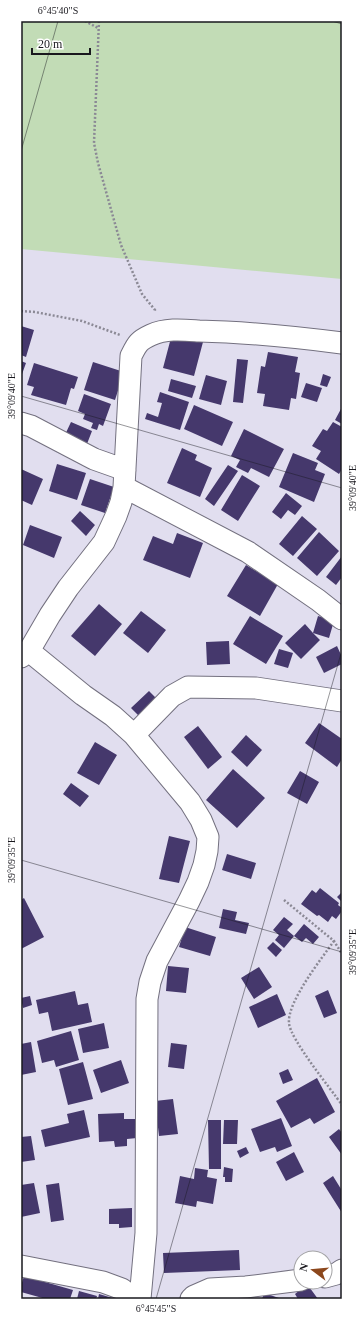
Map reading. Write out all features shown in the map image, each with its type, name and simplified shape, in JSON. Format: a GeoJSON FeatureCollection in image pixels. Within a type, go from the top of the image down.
{"type":"FeatureCollection","features":[{"type":"Feature","properties":{"kind":"street"},"geometry":{"type":"LineString","coordinates":[[140,1299],[144,1267],[146,1226],[146,1111],[148,1000],[150,982],[156,961],[189,901],[202,871],[207,851],[208,837],[201,820],[190,802],[134,735],[113,716],[25,654],[68,588],[104,542],[116,516],[121,502],[124,479],[131,356],[138,342],[152,334],[174,330],[285,336],[342,343]]}},
{"type":"Feature","properties":{"kind":"street"},"geometry":{"type":"LineString","coordinates":[[21,423],[31,426],[94,460],[248,552],[318,600],[342,619]]}},
{"type":"Feature","properties":{"kind":"street"},"geometry":{"type":"LineString","coordinates":[[134,735],[172,696],[188,687],[256,688],[342,701]]}},
{"type":"Feature","properties":{"kind":"street"},"geometry":{"type":"LineString","coordinates":[[21,1266],[103,1282],[122,1289],[135,1299]]}},
{"type":"Feature","properties":{"kind":"street"},"geometry":{"type":"LineString","coordinates":[[333,1275],[342,1270]]}},
{"type":"Feature","properties":{"kind":"street"},"geometry":{"type":"LineString","coordinates":[[191,1299],[194,1296],[210,1289],[246,1287],[293,1281]]}},
{"type":"Feature","properties":{"kind":"path"},"geometry":{"type":"LineString","coordinates":[[85,21],[98,28]]}},
{"type":"Feature","properties":{"kind":"path"},"geometry":{"type":"LineString","coordinates":[[21,311],[35,312],[82,321],[138,342],[155,310],[142,294],[121,245],[98,163],[94,143],[99,21]]}},
{"type":"Feature","properties":{"kind":"path"},"geometry":{"type":"LineString","coordinates":[[284,900],[334,940],[342,954]]}},
{"type":"Feature","properties":{"kind":"path"},"geometry":{"type":"LineString","coordinates":[[334,940],[306,979],[294,1002],[289,1023],[291,1032],[298,1044],[342,1105]]}},
{"type":"Feature","properties":{"kind":"green space"},"geometry":{"type":"Polygon","coordinates":[[[21,21],[342,21],[342,279],[21,249],[21,21]]]}},
{"type":"Feature","properties":{"kind":"building"},"geometry":{"type":"Polygon","coordinates":[[[21,326],[34,330],[26,357],[21,355],[21,326]]]}},
{"type":"Feature","properties":{"kind":"building"},"geometry":{"type":"Polygon","coordinates":[[[172,334],[203,342],[194,376],[163,368],[172,334]]]}},
{"type":"Feature","properties":{"kind":"building"},"geometry":{"type":"Polygon","coordinates":[[[268,352],[298,357],[295,372],[300,373],[296,399],[291,398],[289,410],[263,406],[265,394],[257,393],[261,366],[265,367],[268,352]]]}},
{"type":"Feature","properties":{"kind":"building"},"geometry":{"type":"Polygon","coordinates":[[[237,359],[248,360],[243,403],[233,402],[237,359]]]}},
{"type":"Feature","properties":{"kind":"building"},"geometry":{"type":"Polygon","coordinates":[[[21,361],[26,363],[21,377],[21,361]]]}},
{"type":"Feature","properties":{"kind":"building"},"geometry":{"type":"Polygon","coordinates":[[[93,362],[124,372],[115,400],[84,390],[93,362]]]}},
{"type":"Feature","properties":{"kind":"building"},"geometry":{"type":"Polygon","coordinates":[[[34,363],[78,377],[74,389],[71,388],[66,405],[31,395],[34,387],[27,385],[34,363]]]}},
{"type":"Feature","properties":{"kind":"building"},"geometry":{"type":"Polygon","coordinates":[[[323,374],[331,377],[327,387],[320,385],[323,374]]]}},
{"type":"Feature","properties":{"kind":"building"},"geometry":{"type":"Polygon","coordinates":[[[206,375],[227,381],[221,405],[199,399],[206,375]]]}},
{"type":"Feature","properties":{"kind":"building"},"geometry":{"type":"Polygon","coordinates":[[[171,379],[196,386],[192,398],[168,391],[171,379]]]}},
{"type":"Feature","properties":{"kind":"building"},"geometry":{"type":"Polygon","coordinates":[[[306,383],[322,388],[317,402],[301,397],[306,383]]]}},
{"type":"Feature","properties":{"kind":"building"},"geometry":{"type":"Polygon","coordinates":[[[160,392],[189,402],[180,430],[145,419],[147,413],[158,417],[162,403],[157,402],[160,392]]]}},
{"type":"Feature","properties":{"kind":"building"},"geometry":{"type":"Polygon","coordinates":[[[84,394],[111,404],[103,426],[99,424],[97,430],[91,428],[93,423],[83,419],[85,414],[78,411],[84,394]]]}},
{"type":"Feature","properties":{"kind":"building"},"geometry":{"type":"Polygon","coordinates":[[[194,405],[233,422],[222,446],[184,429],[194,405]]]}},
{"type":"Feature","properties":{"kind":"building"},"geometry":{"type":"Polygon","coordinates":[[[342,407],[342,424],[335,420],[342,407]]]}},
{"type":"Feature","properties":{"kind":"building"},"geometry":{"type":"Polygon","coordinates":[[[71,422],[92,431],[85,449],[63,439],[71,422]]]}},
{"type":"Feature","properties":{"kind":"building"},"geometry":{"type":"Polygon","coordinates":[[[333,422],[342,427],[342,469],[339,474],[316,459],[321,451],[312,446],[323,429],[327,431],[333,422]]]}},
{"type":"Feature","properties":{"kind":"building"},"geometry":{"type":"Polygon","coordinates":[[[244,429],[284,449],[269,477],[251,468],[248,473],[236,467],[240,460],[231,456],[244,429]]]}},
{"type":"Feature","properties":{"kind":"building"},"geometry":{"type":"Polygon","coordinates":[[[182,448],[197,455],[195,460],[212,468],[200,497],[167,483],[182,448]]]}},
{"type":"Feature","properties":{"kind":"building"},"geometry":{"type":"Polygon","coordinates":[[[293,453],[318,463],[315,470],[325,474],[314,502],[279,487],[293,453]]]}},
{"type":"Feature","properties":{"kind":"building"},"geometry":{"type":"Polygon","coordinates":[[[57,464],[86,473],[77,500],[49,491],[57,464]]]}},
{"type":"Feature","properties":{"kind":"building"},"geometry":{"type":"Polygon","coordinates":[[[228,465],[238,471],[214,506],[205,499],[228,465]]]}},
{"type":"Feature","properties":{"kind":"building"},"geometry":{"type":"Polygon","coordinates":[[[21,469],[43,479],[32,505],[21,500],[21,469]]]}},
{"type":"Feature","properties":{"kind":"building"},"geometry":{"type":"Polygon","coordinates":[[[242,475],[260,486],[238,521],[221,510],[242,475]]]}},
{"type":"Feature","properties":{"kind":"building"},"geometry":{"type":"Polygon","coordinates":[[[90,479],[114,487],[105,513],[81,505],[90,479]]]}},
{"type":"Feature","properties":{"kind":"building"},"geometry":{"type":"Polygon","coordinates":[[[286,493],[302,506],[295,515],[288,510],[281,519],[272,512],[286,493]]]}},
{"type":"Feature","properties":{"kind":"building"},"geometry":{"type":"Polygon","coordinates":[[[80,511],[95,525],[86,536],[71,521],[80,511]]]}},
{"type":"Feature","properties":{"kind":"building"},"geometry":{"type":"Polygon","coordinates":[[[302,516],[317,529],[293,556],[279,544],[302,516]]]}},
{"type":"Feature","properties":{"kind":"building"},"geometry":{"type":"Polygon","coordinates":[[[30,525],[62,537],[54,558],[23,545],[30,525]]]}},
{"type":"Feature","properties":{"kind":"building"},"geometry":{"type":"Polygon","coordinates":[[[319,532],[339,551],[317,576],[297,558],[319,532]]]}},
{"type":"Feature","properties":{"kind":"building"},"geometry":{"type":"Polygon","coordinates":[[[177,533],[203,543],[190,578],[143,560],[153,536],[173,544],[177,533]]]}},
{"type":"Feature","properties":{"kind":"building"},"geometry":{"type":"Polygon","coordinates":[[[342,556],[342,577],[336,585],[326,577],[342,556]]]}},
{"type":"Feature","properties":{"kind":"building"},"geometry":{"type":"Polygon","coordinates":[[[246,565],[278,584],[260,616],[227,596],[246,565]]]}},
{"type":"Feature","properties":{"kind":"building"},"geometry":{"type":"Polygon","coordinates":[[[99,604],[122,624],[95,656],[71,636],[99,604]]]}},
{"type":"Feature","properties":{"kind":"building"},"geometry":{"type":"Polygon","coordinates":[[[141,611],[166,630],[148,653],[123,633],[141,611]]]}},
{"type":"Feature","properties":{"kind":"building"},"geometry":{"type":"Polygon","coordinates":[[[250,616],[283,636],[266,664],[233,644],[250,616]]]}},
{"type":"Feature","properties":{"kind":"building"},"geometry":{"type":"Polygon","coordinates":[[[318,616],[334,621],[329,638],[313,633],[318,616]]]}},
{"type":"Feature","properties":{"kind":"building"},"geometry":{"type":"Polygon","coordinates":[[[305,624],[320,640],[301,659],[285,643],[305,624]]]}},
{"type":"Feature","properties":{"kind":"building"},"geometry":{"type":"Polygon","coordinates":[[[229,641],[230,664],[207,665],[206,642],[229,641]]]}},
{"type":"Feature","properties":{"kind":"building"},"geometry":{"type":"Polygon","coordinates":[[[337,646],[342,657],[342,664],[324,673],[316,657],[337,646]]]}},
{"type":"Feature","properties":{"kind":"building"},"geometry":{"type":"Polygon","coordinates":[[[279,649],[293,653],[288,668],[274,664],[279,649]]]}},
{"type":"Feature","properties":{"kind":"building"},"geometry":{"type":"Polygon","coordinates":[[[149,691],[161,703],[144,721],[131,708],[149,691]]]}},
{"type":"Feature","properties":{"kind":"building"},"geometry":{"type":"Polygon","coordinates":[[[319,723],[342,739],[342,759],[337,767],[305,743],[319,723]]]}},
{"type":"Feature","properties":{"kind":"building"},"geometry":{"type":"Polygon","coordinates":[[[198,726],[222,757],[208,769],[184,737],[198,726]]]}},
{"type":"Feature","properties":{"kind":"building"},"geometry":{"type":"Polygon","coordinates":[[[246,735],[262,750],[247,767],[231,752],[246,735]]]}},
{"type":"Feature","properties":{"kind":"building"},"geometry":{"type":"Polygon","coordinates":[[[95,742],[117,755],[99,785],[77,773],[95,742]]]}},
{"type":"Feature","properties":{"kind":"building"},"geometry":{"type":"Polygon","coordinates":[[[233,769],[265,798],[237,828],[206,800],[233,769]]]}},
{"type":"Feature","properties":{"kind":"building"},"geometry":{"type":"Polygon","coordinates":[[[300,771],[319,782],[307,804],[287,793],[300,771]]]}},
{"type":"Feature","properties":{"kind":"building"},"geometry":{"type":"Polygon","coordinates":[[[71,783],[89,796],[80,807],[63,794],[71,783]]]}},
{"type":"Feature","properties":{"kind":"building"},"geometry":{"type":"Polygon","coordinates":[[[169,836],[190,841],[179,883],[159,879],[169,836]]]}},
{"type":"Feature","properties":{"kind":"building"},"geometry":{"type":"Polygon","coordinates":[[[227,854],[256,863],[251,879],[222,870],[227,854]]]}},
{"type":"Feature","properties":{"kind":"building"},"geometry":{"type":"Polygon","coordinates":[[[320,888],[339,903],[338,905],[342,908],[342,911],[336,919],[332,916],[328,922],[301,904],[312,890],[316,893],[320,888]]]}},
{"type":"Feature","properties":{"kind":"building"},"geometry":{"type":"Polygon","coordinates":[[[342,892],[342,902],[337,897],[342,892]]]}},
{"type":"Feature","properties":{"kind":"building"},"geometry":{"type":"Polygon","coordinates":[[[24,898],[44,937],[21,949],[21,900],[24,898]]]}},
{"type":"Feature","properties":{"kind":"building"},"geometry":{"type":"Polygon","coordinates":[[[223,909],[237,912],[235,920],[249,923],[246,934],[219,928],[223,909]]]}},
{"type":"Feature","properties":{"kind":"building"},"geometry":{"type":"Polygon","coordinates":[[[284,917],[293,924],[287,930],[294,936],[284,948],[275,940],[279,935],[273,930],[284,917]]]}},
{"type":"Feature","properties":{"kind":"building"},"geometry":{"type":"Polygon","coordinates":[[[304,924],[319,937],[313,944],[306,938],[302,942],[294,936],[304,924]]]}},
{"type":"Feature","properties":{"kind":"building"},"geometry":{"type":"Polygon","coordinates":[[[185,927],[216,937],[210,956],[179,947],[185,927]]]}},
{"type":"Feature","properties":{"kind":"building"},"geometry":{"type":"Polygon","coordinates":[[[273,942],[282,950],[276,957],[267,948],[273,942]]]}},
{"type":"Feature","properties":{"kind":"building"},"geometry":{"type":"Polygon","coordinates":[[[168,966],[189,968],[186,993],[166,991],[168,966]]]}},
{"type":"Feature","properties":{"kind":"building"},"geometry":{"type":"Polygon","coordinates":[[[259,967],[272,987],[254,999],[241,978],[259,967]]]}},
{"type":"Feature","properties":{"kind":"building"},"geometry":{"type":"Polygon","coordinates":[[[328,990],[337,1013],[324,1018],[315,996],[328,990]]]}},
{"type":"Feature","properties":{"kind":"building"},"geometry":{"type":"Polygon","coordinates":[[[75,991],[78,1005],[88,1003],[92,1022],[52,1031],[48,1012],[39,1014],[36,1000],[75,991]]]}},
{"type":"Feature","properties":{"kind":"building"},"geometry":{"type":"Polygon","coordinates":[[[277,994],[286,1015],[258,1028],[249,1007],[277,994]]]}},
{"type":"Feature","properties":{"kind":"building"},"geometry":{"type":"Polygon","coordinates":[[[30,996],[32,1005],[23,1008],[21,998],[30,996]]]}},
{"type":"Feature","properties":{"kind":"building"},"geometry":{"type":"Polygon","coordinates":[[[104,1023],[109,1048],[83,1053],[78,1029],[104,1023]]]}},
{"type":"Feature","properties":{"kind":"building"},"geometry":{"type":"Polygon","coordinates":[[[71,1031],[79,1060],[56,1067],[54,1060],[42,1063],[37,1041],[71,1031]]]}},
{"type":"Feature","properties":{"kind":"building"},"geometry":{"type":"Polygon","coordinates":[[[31,1042],[36,1072],[21,1075],[21,1044],[31,1042]]]}},
{"type":"Feature","properties":{"kind":"building"},"geometry":{"type":"Polygon","coordinates":[[[171,1043],[187,1045],[184,1069],[168,1067],[171,1043]]]}},
{"type":"Feature","properties":{"kind":"building"},"geometry":{"type":"Polygon","coordinates":[[[121,1060],[129,1083],[101,1093],[93,1070],[121,1060]]]}},
{"type":"Feature","properties":{"kind":"building"},"geometry":{"type":"Polygon","coordinates":[[[83,1062],[93,1099],[68,1105],[59,1069],[83,1062]]]}},
{"type":"Feature","properties":{"kind":"building"},"geometry":{"type":"Polygon","coordinates":[[[288,1069],[293,1080],[283,1084],[279,1073],[288,1069]]]}},
{"type":"Feature","properties":{"kind":"building"},"geometry":{"type":"Polygon","coordinates":[[[317,1078],[335,1112],[314,1124],[310,1118],[291,1128],[276,1101],[317,1078]]]}},
{"type":"Feature","properties":{"kind":"building"},"geometry":{"type":"Polygon","coordinates":[[[173,1099],[178,1134],[159,1136],[155,1101],[173,1099]]]}},
{"type":"Feature","properties":{"kind":"building"},"geometry":{"type":"Polygon","coordinates":[[[84,1110],[90,1137],[45,1147],[41,1130],[69,1123],[67,1114],[84,1110]]]}},
{"type":"Feature","properties":{"kind":"building"},"geometry":{"type":"Polygon","coordinates":[[[124,1113],[124,1119],[136,1119],[137,1138],[127,1139],[127,1146],[115,1147],[114,1141],[99,1142],[98,1114],[124,1113]]]}},
{"type":"Feature","properties":{"kind":"building"},"geometry":{"type":"Polygon","coordinates":[[[281,1118],[292,1146],[277,1152],[275,1147],[260,1152],[251,1129],[281,1118]]]}},
{"type":"Feature","properties":{"kind":"building"},"geometry":{"type":"Polygon","coordinates":[[[208,1120],[221,1120],[221,1169],[209,1169],[208,1120]]]}},
{"type":"Feature","properties":{"kind":"building"},"geometry":{"type":"Polygon","coordinates":[[[224,1120],[238,1120],[237,1144],[223,1144],[224,1120]]]}},
{"type":"Feature","properties":{"kind":"building"},"geometry":{"type":"Polygon","coordinates":[[[339,1129],[342,1133],[342,1155],[329,1137],[339,1129]]]}},
{"type":"Feature","properties":{"kind":"building"},"geometry":{"type":"Polygon","coordinates":[[[31,1136],[35,1160],[21,1162],[21,1137],[31,1136]]]}},
{"type":"Feature","properties":{"kind":"building"},"geometry":{"type":"Polygon","coordinates":[[[246,1147],[249,1153],[240,1158],[237,1151],[246,1147]]]}},
{"type":"Feature","properties":{"kind":"building"},"geometry":{"type":"Polygon","coordinates":[[[294,1152],[304,1172],[286,1181],[276,1162],[294,1152]]]}},
{"type":"Feature","properties":{"kind":"building"},"geometry":{"type":"Polygon","coordinates":[[[224,1167],[233,1169],[232,1182],[225,1182],[225,1177],[223,1177],[224,1167]]]}},
{"type":"Feature","properties":{"kind":"building"},"geometry":{"type":"Polygon","coordinates":[[[195,1168],[208,1170],[207,1177],[217,1179],[213,1204],[197,1201],[196,1207],[175,1203],[180,1176],[194,1179],[195,1168]]]}},
{"type":"Feature","properties":{"kind":"building"},"geometry":{"type":"Polygon","coordinates":[[[333,1176],[341,1189],[342,1188],[342,1213],[323,1183],[333,1176]]]}},
{"type":"Feature","properties":{"kind":"building"},"geometry":{"type":"Polygon","coordinates":[[[34,1183],[40,1213],[21,1217],[21,1185],[34,1183]]]}},
{"type":"Feature","properties":{"kind":"building"},"geometry":{"type":"Polygon","coordinates":[[[59,1183],[64,1220],[51,1222],[46,1185],[59,1183]]]}},
{"type":"Feature","properties":{"kind":"building"},"geometry":{"type":"Polygon","coordinates":[[[132,1208],[132,1227],[119,1228],[119,1224],[109,1224],[109,1209],[132,1208]]]}},
{"type":"Feature","properties":{"kind":"building"},"geometry":{"type":"Polygon","coordinates":[[[239,1250],[240,1270],[164,1273],[163,1253],[239,1250]]]}},
{"type":"Feature","properties":{"kind":"building"},"geometry":{"type":"Polygon","coordinates":[[[24,1276],[73,1290],[70,1299],[46,1299],[21,1292],[24,1276]]]}},
{"type":"Feature","properties":{"kind":"building"},"geometry":{"type":"Polygon","coordinates":[[[300,1290],[311,1290],[318,1299],[298,1299],[295,1294],[300,1290]]]}},
{"type":"Feature","properties":{"kind":"building"},"geometry":{"type":"Polygon","coordinates":[[[79,1291],[97,1296],[96,1299],[77,1299],[79,1291]]]}},
{"type":"Feature","properties":{"kind":"building"},"geometry":{"type":"Polygon","coordinates":[[[264,1293],[282,1299],[262,1299],[264,1293]]]}},
{"type":"Feature","properties":{"kind":"building"},"geometry":{"type":"Polygon","coordinates":[[[99,1294],[116,1299],[98,1299],[99,1294]]]}}]}
